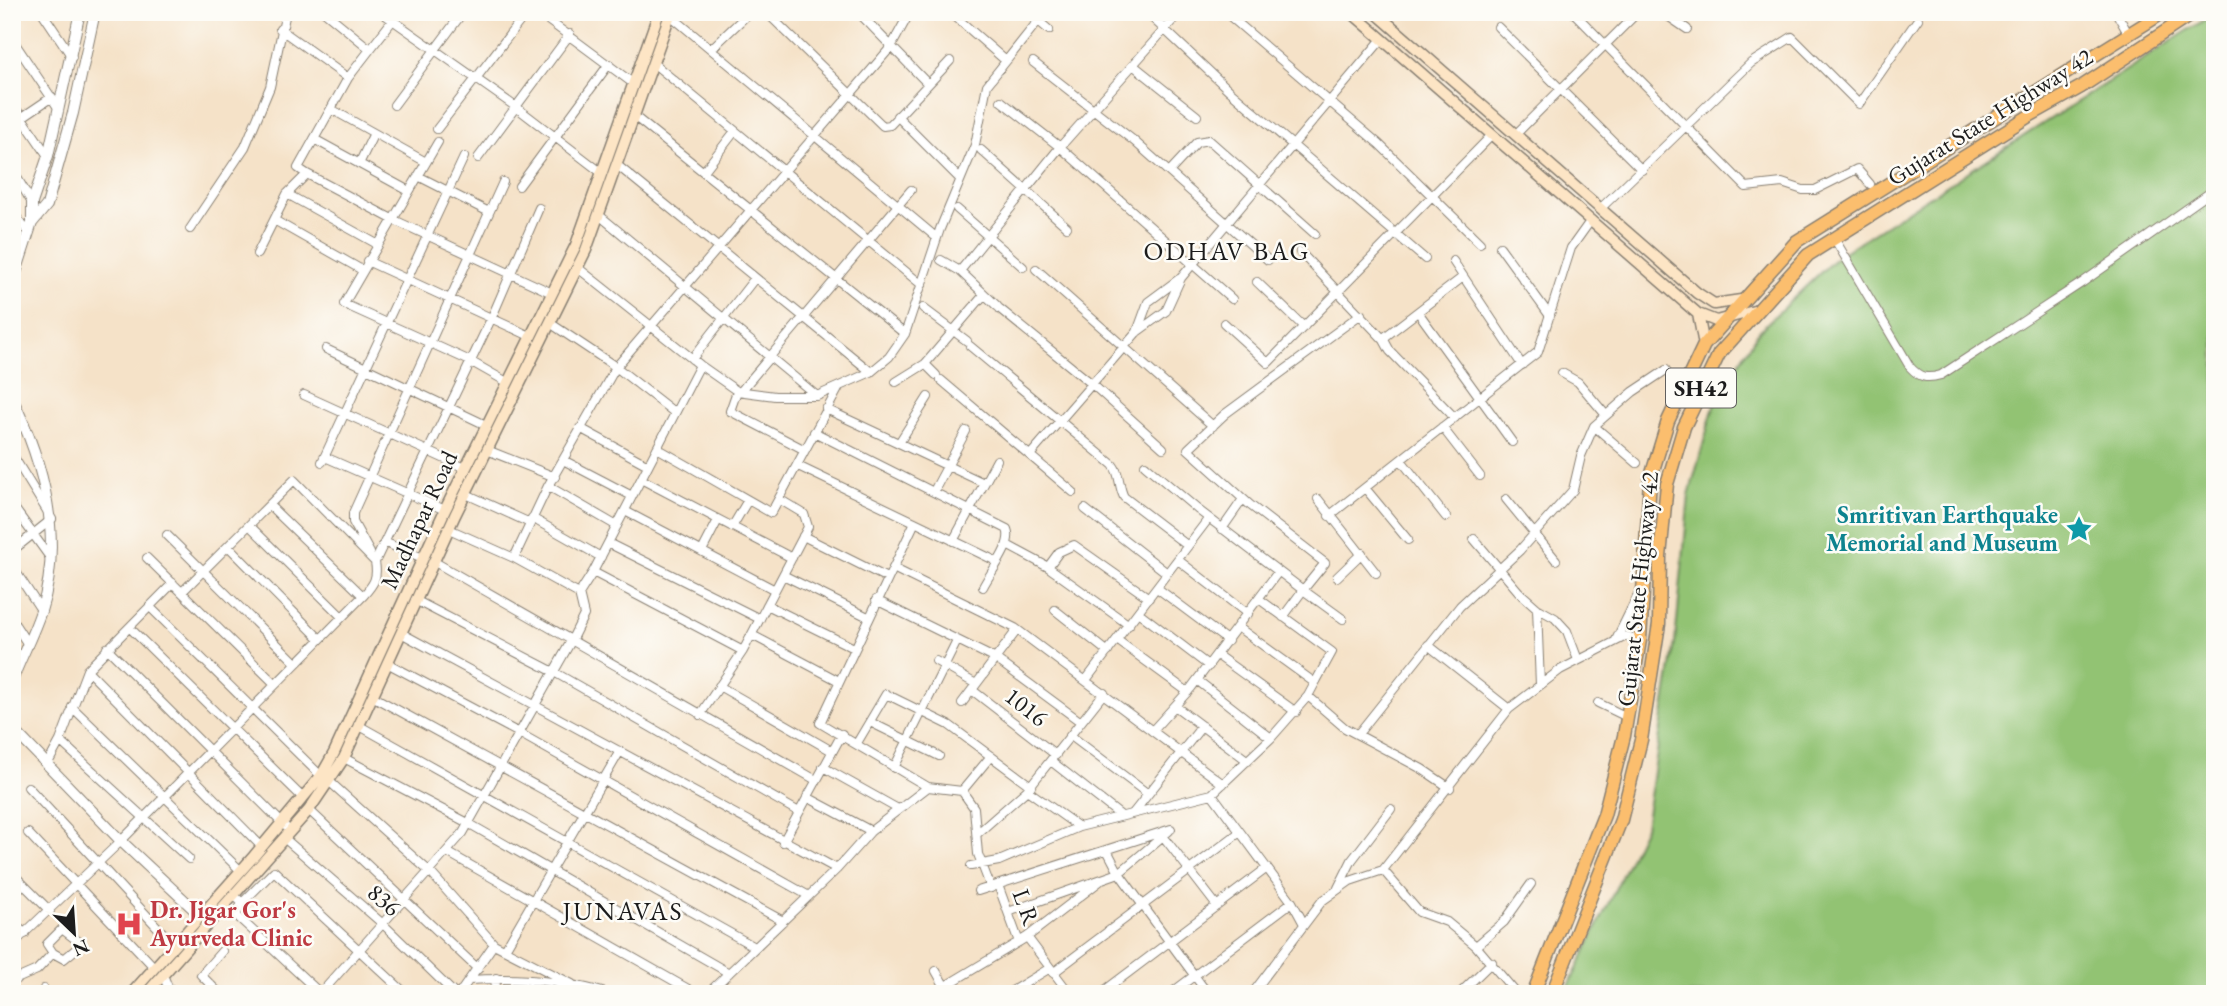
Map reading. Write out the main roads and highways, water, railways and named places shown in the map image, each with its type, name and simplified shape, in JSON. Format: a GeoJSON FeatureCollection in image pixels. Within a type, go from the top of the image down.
{"type":"FeatureCollection","features":[{"type":"Feature","properties":{"kind":"main road"},"geometry":{"type":"LineString","coordinates":[[1351,12],[1698,314],[1709,320],[1723,320],[1755,311]]}},
{"type":"Feature","properties":{"kind":"main road"},"geometry":{"type":"LineString","coordinates":[[1375,12],[1707,300],[1725,305],[1741,300]]}},
{"type":"Feature","properties":{"kind":"main road","name":"SH42"},"geometry":{"type":"LineString","coordinates":[[1533,994],[1604,815],[1627,717],[1640,640],[1650,480],[1668,421],[1704,345],[1723,320],[1797,241],[2164,12]]}},
{"type":"Feature","properties":{"kind":"main road","name":"Gujarat State Highway 42"},"geometry":{"type":"LineString","coordinates":[[1552,994],[1621,820],[1641,740],[1659,624],[1664,507],[1675,456],[1696,399],[1719,354],[1808,255],[2081,87],[2195,12]]}},
{"type":"Feature","properties":{"kind":"main road","name":"Madhapar Road"},"geometry":{"type":"LineString","coordinates":[[146,994],[174,945],[262,847],[309,810],[326,779],[428,560],[449,529],[578,268],[653,63],[667,13]]}},
{"type":"Feature","properties":{"kind":"main road","name":"Madhapar Road"},"geometry":{"type":"LineString","coordinates":[[131,994],[239,899],[285,831],[303,798],[326,779],[344,758],[415,600],[445,510],[576,245],[634,84],[667,13]]}},
{"type":"Feature","properties":{"kind":"main road"},"geometry":{"type":"LineString","coordinates":[[1698,314],[1704,345]]}},
{"type":"Feature","properties":{"kind":"place","name":"Smritivan Earthquake Memorial and Museum"},"geometry":{"type":"Point","coordinates":[2079,529]}},
{"type":"Feature","properties":{"kind":"place","name":"Dr. Jigar Gor's Ayurveda Clinic"},"geometry":{"type":"Point","coordinates":[129,924]}},
{"type":"Feature","properties":{"kind":"district","name":"ODHAV BAG"},"geometry":{"type":"Point","coordinates":[1227,251]}},
{"type":"Feature","properties":{"kind":"district","name":"JUNAVAS"},"geometry":{"type":"Point","coordinates":[623,911]}}]}
